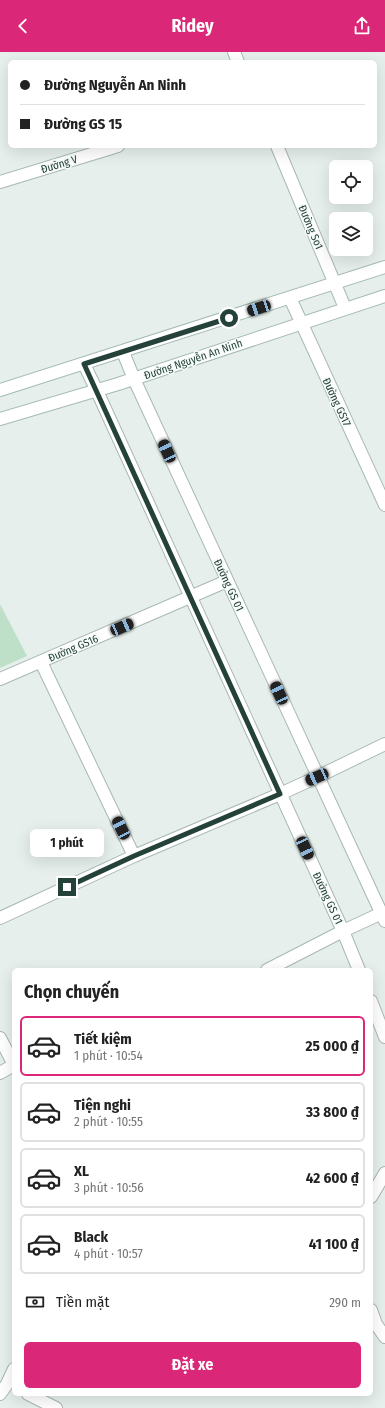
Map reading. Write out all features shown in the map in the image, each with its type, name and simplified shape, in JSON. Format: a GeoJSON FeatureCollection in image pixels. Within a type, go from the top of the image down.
{"type":"FeatureCollection","features":[{"type":"Feature","properties":{"kind":"street","name":"Đường V"},"geometry":{"type":"LineString","coordinates":[[0,182],[111,148]]}},
{"type":"Feature","properties":{"kind":"street","name":"Đường So1"},"geometry":{"type":"LineString","coordinates":[[277,148],[345,308]]}},
{"type":"Feature","properties":{"kind":"street"},"geometry":{"type":"LineString","coordinates":[[0,390],[123,352],[385,267]]}},
{"type":"Feature","properties":{"kind":"street","name":"Đường Nguyễn An Ninh"},"geometry":{"type":"LineString","coordinates":[[0,419],[97,391],[385,296]]}},
{"type":"Feature","properties":{"kind":"street","name":"Đường GS17"},"geometry":{"type":"LineString","coordinates":[[290,298],[300,323],[385,505]]}},
{"type":"Feature","properties":{"kind":"street","name":"Đường GS 01"},"geometry":{"type":"LineString","coordinates":[[123,352],[134,379],[317,777],[384,916]]}},
{"type":"Feature","properties":{"kind":"street","name":"Đường GS 01"},"geometry":{"type":"LineString","coordinates":[[84,364],[344,931],[358,968]]}},
{"type":"Feature","properties":{"kind":"street","name":"Đường GS16"},"geometry":{"type":"LineString","coordinates":[[0,679],[227,581]]}},
{"type":"Feature","properties":{"kind":"street"},"geometry":{"type":"LineString","coordinates":[[41,662],[134,856]]}},
{"type":"Feature","properties":{"kind":"street"},"geometry":{"type":"LineString","coordinates":[[0,918],[134,856],[280,794],[385,744]]}},
{"type":"Feature","properties":{"kind":"street"},"geometry":{"type":"LineString","coordinates":[[271,968],[344,931],[384,916]]}},
{"type":"Feature","properties":{"kind":"street"},"geometry":{"type":"LineString","coordinates":[[373,1006],[385,1037]]}},
{"type":"Feature","properties":{"kind":"street"},"geometry":{"type":"LineString","coordinates":[[0,1038],[12,1061]]}},
{"type":"Feature","properties":{"kind":"street"},"geometry":{"type":"LineString","coordinates":[[0,1073],[12,1066]]}},
{"type":"Feature","properties":{"kind":"street"},"geometry":{"type":"LineString","coordinates":[[373,1194],[385,1173]]}},
{"type":"Feature","properties":{"kind":"street"},"geometry":{"type":"LineString","coordinates":[[373,1316],[376,1324],[385,1337]]}},
{"type":"Feature","properties":{"kind":"street"},"geometry":{"type":"LineString","coordinates":[[7,1388],[12,1374]]}},
{"type":"Feature","properties":{"kind":"street"},"geometry":{"type":"LineString","coordinates":[[32,1396],[55,1408]]}},
{"type":"Feature","properties":{"kind":"green space"},"geometry":{"type":"Polygon","coordinates":[[[0,604],[27,656],[0,668],[0,604]]]}},
{"type":"Feature","properties":{"kind":"route"},"geometry":{"type":"LineString","coordinates":[[67,887],[134,856],[280,794],[84,364],[229,318]]}}]}
